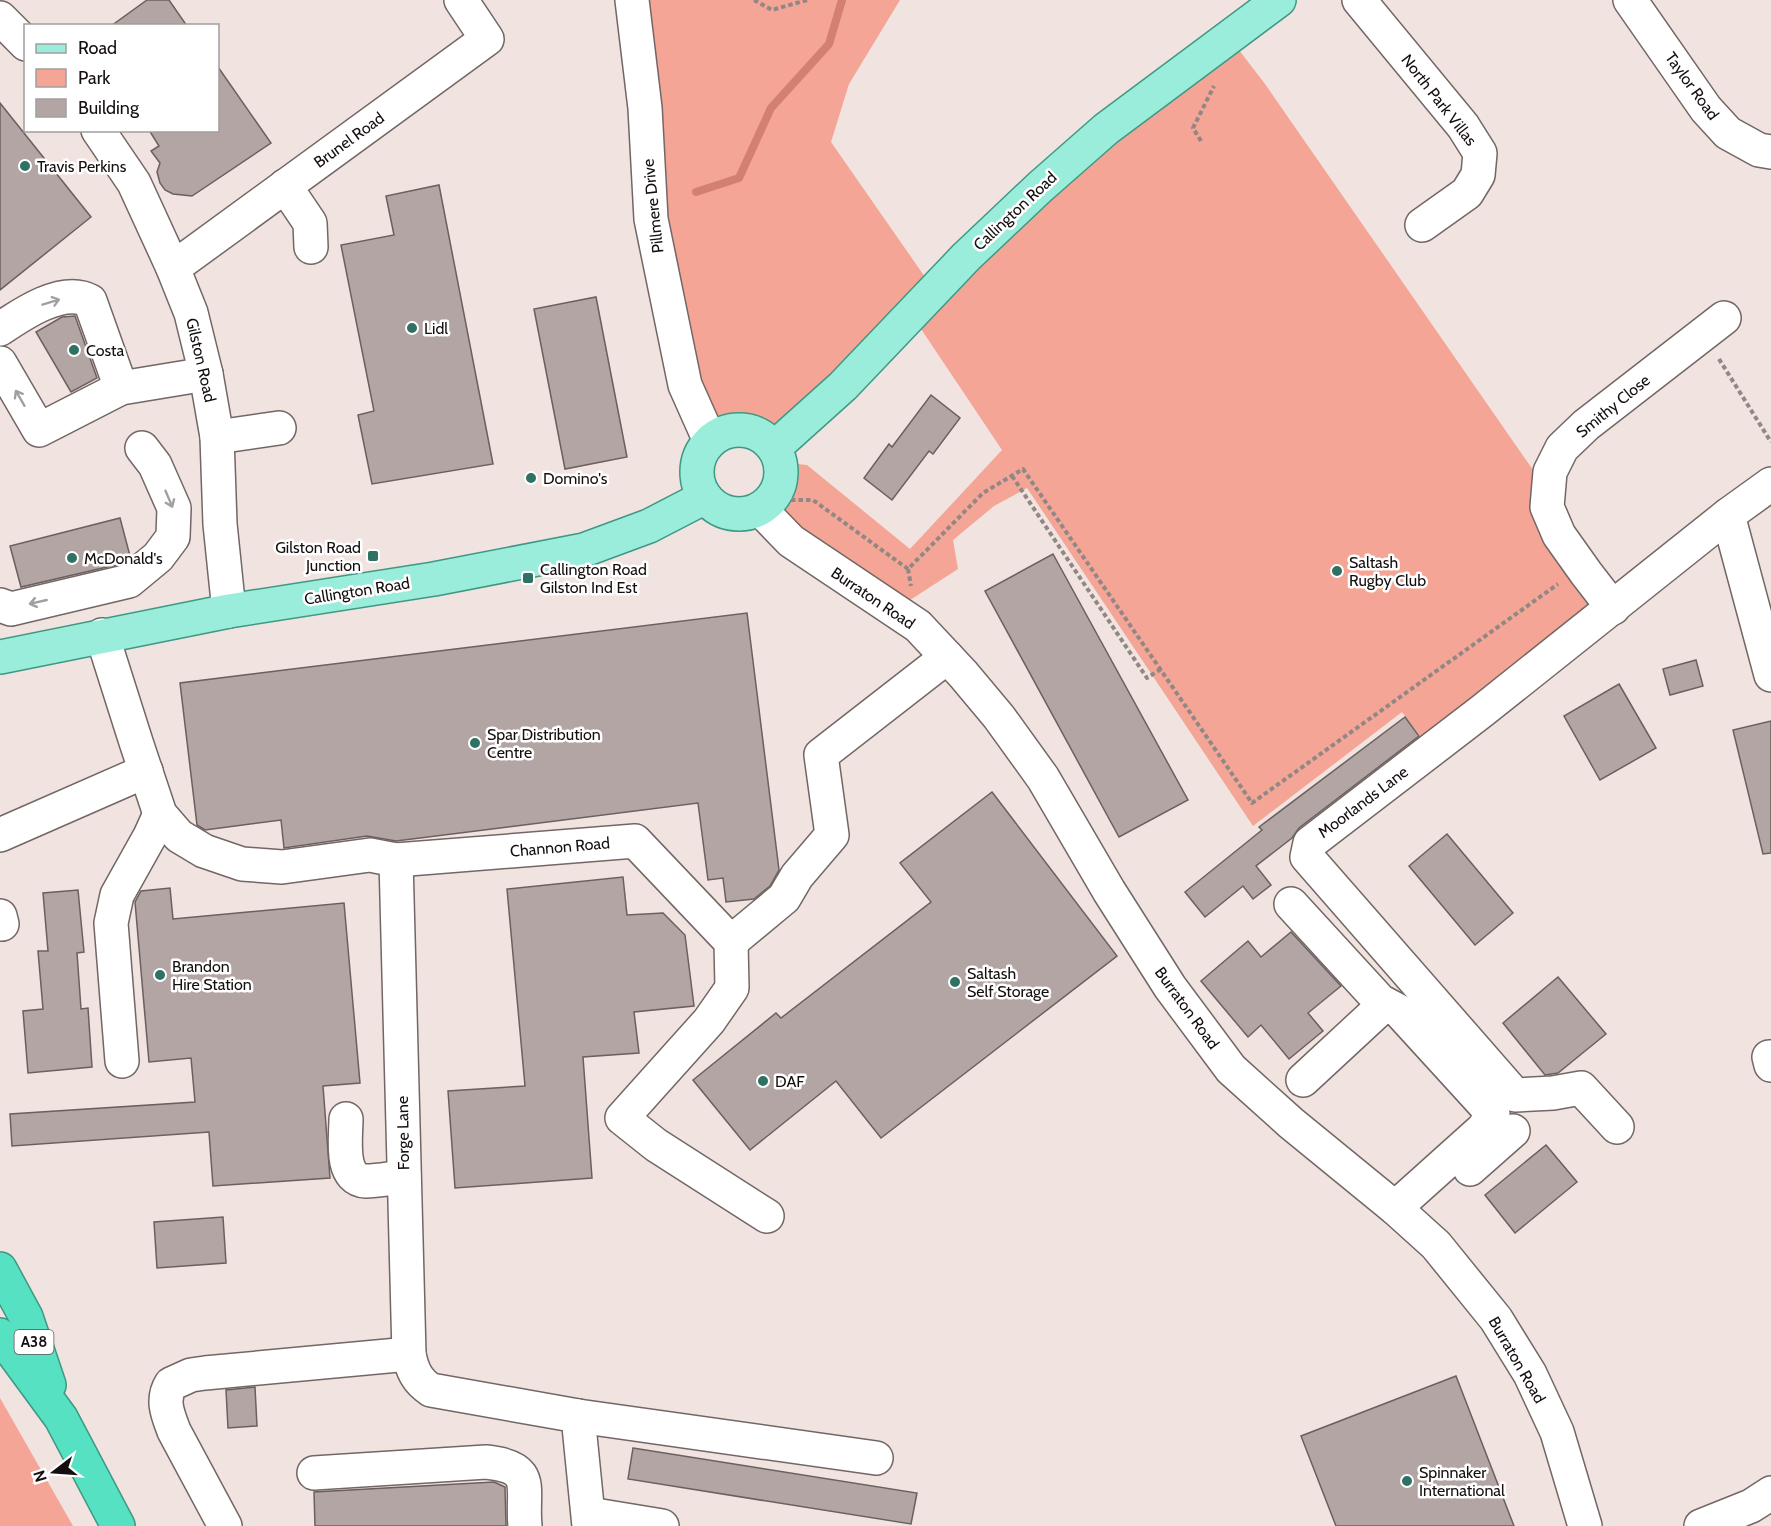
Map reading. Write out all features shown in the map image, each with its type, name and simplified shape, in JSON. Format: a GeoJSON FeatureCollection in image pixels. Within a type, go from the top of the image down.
{"type":"FeatureCollection","features":[{"type":"Feature","properties":{"kind":"highway","name":"A38"},"geometry":{"type":"LineString","coordinates":[[0,1269],[26,1317],[61,1418]]}},
{"type":"Feature","properties":{"kind":"highway","name":"A38"},"geometry":{"type":"LineString","coordinates":[[0,1335],[61,1418],[118,1526]]}},
{"type":"Feature","properties":{"kind":"main road","name":"Callington Road"},"geometry":{"type":"LineString","coordinates":[[774,448],[843,386],[966,256],[1040,187],[1106,129],[1278,0]]}},
{"type":"Feature","properties":{"kind":"main road"},"geometry":{"type":"LineString","coordinates":[[741,429],[761,435],[774,448],[780,462],[781,479],[766,504],[743,514],[727,513],[705,497],[699,486],[696,470],[699,457],[710,441],[725,432],[741,429]]}},
{"type":"Feature","properties":{"kind":"main road","name":"Callington Road"},"geometry":{"type":"LineString","coordinates":[[0,657],[229,611],[434,579],[584,550],[649,526],[705,497]]}},
{"type":"Feature","properties":{"kind":"street","name":"Brunel Road"},"geometry":{"type":"LineString","coordinates":[[173,267],[487,39],[461,0]]}},
{"type":"Feature","properties":{"kind":"street","name":"Pillmere Drive"},"geometry":{"type":"LineString","coordinates":[[632,0],[645,108],[651,219],[685,385],[710,441]]}},
{"type":"Feature","properties":{"kind":"street","name":"North Park Villas"},"geometry":{"type":"LineString","coordinates":[[1359,0],[1463,126],[1480,153],[1478,175],[1467,193],[1422,225]]}},
{"type":"Feature","properties":{"kind":"street","name":"Taylor Road"},"geometry":{"type":"LineString","coordinates":[[1630,0],[1706,109],[1728,133],[1760,150],[1771,152]]}},
{"type":"Feature","properties":{"kind":"street"},"geometry":{"type":"LineString","coordinates":[[0,18],[24,42]]}},
{"type":"Feature","properties":{"kind":"street","name":"Gilston Road"},"geometry":{"type":"LineString","coordinates":[[99,132],[134,183],[173,267],[191,313],[206,374],[217,437],[220,524],[229,611]]}},
{"type":"Feature","properties":{"kind":"street"},"geometry":{"type":"LineString","coordinates":[[285,186],[310,223],[311,247]]}},
{"type":"Feature","properties":{"kind":"street"},"geometry":{"type":"LineString","coordinates":[[0,329],[24,312],[51,300],[80,295],[90,301],[121,388]]}},
{"type":"Feature","properties":{"kind":"street","name":"Smithy Close"},"geometry":{"type":"LineString","coordinates":[[1613,608],[1560,535],[1547,507],[1550,472],[1562,448],[1586,425],[1714,326]]}},
{"type":"Feature","properties":{"kind":"street"},"geometry":{"type":"LineString","coordinates":[[0,363],[39,430],[121,388],[206,374]]}},
{"type":"Feature","properties":{"kind":"street"},"geometry":{"type":"LineString","coordinates":[[217,437],[279,428]]}},
{"type":"Feature","properties":{"kind":"street"},"geometry":{"type":"LineString","coordinates":[[0,605],[11,609],[129,581],[158,557],[173,537],[174,508],[154,465],[142,448]]}},
{"type":"Feature","properties":{"kind":"street","name":"Moorlands Lane"},"geometry":{"type":"LineString","coordinates":[[1617,1127],[1581,1088],[1553,1094],[1515,1095],[1307,857],[1310,843],[1613,608],[1728,515],[1771,484]]}},
{"type":"Feature","properties":{"kind":"street","name":"Burraton Road"},"geometry":{"type":"LineString","coordinates":[[766,504],[787,539],[918,627],[947,657],[999,717],[1042,778],[1109,891],[1170,987],[1231,1069],[1291,1123],[1395,1208],[1436,1245],[1496,1319],[1530,1374],[1557,1432],[1585,1526]]}},
{"type":"Feature","properties":{"kind":"street"},"geometry":{"type":"LineString","coordinates":[[1728,515],[1771,675]]}},
{"type":"Feature","properties":{"kind":"street","name":"Channon Road"},"geometry":{"type":"LineString","coordinates":[[102,635],[160,813],[179,836],[204,851],[242,864],[282,867],[370,855],[396,860],[635,841],[731,942]]}},
{"type":"Feature","properties":{"kind":"street"},"geometry":{"type":"LineString","coordinates":[[767,1216],[656,1145],[622,1118],[709,1021],[732,988],[731,942],[784,898],[797,876],[832,835],[821,755],[947,657]]}},
{"type":"Feature","properties":{"kind":"street"},"geometry":{"type":"LineString","coordinates":[[0,835],[146,771]]}},
{"type":"Feature","properties":{"kind":"street"},"geometry":{"type":"LineString","coordinates":[[122,1061],[111,923],[117,895],[150,837],[160,813]]}},
{"type":"Feature","properties":{"kind":"street","name":"Forge Lane"},"geometry":{"type":"LineString","coordinates":[[396,860],[409,1354],[415,1376],[422,1384],[439,1392],[578,1416]]}},
{"type":"Feature","properties":{"kind":"street"},"geometry":{"type":"LineString","coordinates":[[1291,904],[1380,1001],[1400,1011],[1493,1114],[1483,1129],[1395,1208]]}},
{"type":"Feature","properties":{"kind":"street"},"geometry":{"type":"LineString","coordinates":[[0,916],[0,924]]}},
{"type":"Feature","properties":{"kind":"street"},"geometry":{"type":"LineString","coordinates":[[1303,1080],[1385,1004]]}},
{"type":"Feature","properties":{"kind":"street"},"geometry":{"type":"LineString","coordinates":[[346,1119],[348,1168],[353,1177],[363,1181],[404,1177]]}},
{"type":"Feature","properties":{"kind":"street"},"geometry":{"type":"LineString","coordinates":[[1443,1165],[1457,1180],[1513,1131]]}},
{"type":"Feature","properties":{"kind":"street"},"geometry":{"type":"LineString","coordinates":[[225,1526],[174,1431],[165,1401],[171,1384],[191,1375],[409,1354]]}},
{"type":"Feature","properties":{"kind":"street"},"geometry":{"type":"LineString","coordinates":[[662,1526],[589,1520],[578,1416],[876,1458]]}},
{"type":"Feature","properties":{"kind":"street"},"geometry":{"type":"LineString","coordinates":[[314,1473],[500,1463],[519,1472],[524,1480],[525,1526]]}},
{"type":"Feature","properties":{"kind":"street"},"geometry":{"type":"LineString","coordinates":[[1701,1526],[1768,1500]]}},
{"type":"Feature","properties":{"kind":"path"},"geometry":{"type":"LineString","coordinates":[[754,0],[772,10],[807,0]]}},
{"type":"Feature","properties":{"kind":"path"},"geometry":{"type":"LineString","coordinates":[[1201,141],[1193,128],[1227,61],[1217,46]]}},
{"type":"Feature","properties":{"kind":"path"},"geometry":{"type":"LineString","coordinates":[[1714,326],[1771,442]]}},
{"type":"Feature","properties":{"kind":"path"},"geometry":{"type":"LineString","coordinates":[[766,504],[813,500],[908,569],[983,493],[1023,469],[1252,803],[1554,585],[1586,573]]}},
{"type":"Feature","properties":{"kind":"path"},"geometry":{"type":"LineString","coordinates":[[1012,476],[1147,678],[1161,669]]}},
{"type":"Feature","properties":{"kind":"green space"},"geometry":{"type":"Polygon","coordinates":[[[632,0],[900,0],[849,84],[831,142],[934,290],[1229,37],[1265,84],[1533,470],[1547,507],[1613,608],[1431,750],[1402,712],[1253,826],[1027,488],[994,506],[953,540],[958,569],[893,611],[847,581],[772,500],[781,479],[780,462],[807,465],[910,549],[1002,450],[911,314],[774,448],[759,435],[744,430],[728,432],[710,441],[691,400],[632,0]]]}},
{"type":"Feature","properties":{"kind":"green space"},"geometry":{"type":"Polygon","coordinates":[[[0,1398],[73,1526],[0,1526],[0,1398]]]}},
{"type":"Feature","properties":{"kind":"building"},"geometry":{"type":"Polygon","coordinates":[[[147,0],[169,0],[186,24],[114,24],[147,0]]]}},
{"type":"Feature","properties":{"kind":"building"},"geometry":{"type":"Polygon","coordinates":[[[219,68],[271,143],[192,196],[173,194],[165,190],[160,183],[157,172],[160,163],[151,151],[159,146],[150,132],[219,132],[219,68]]]}},
{"type":"Feature","properties":{"kind":"building","name":"Travis Perkins"},"geometry":{"type":"Polygon","coordinates":[[[0,103],[91,217],[0,290],[0,103]]]}},
{"type":"Feature","properties":{"kind":"building","name":"Lidl"},"geometry":{"type":"Polygon","coordinates":[[[439,185],[493,464],[372,484],[358,415],[374,411],[341,245],[394,235],[386,196],[439,185]]]}},
{"type":"Feature","properties":{"kind":"building"},"geometry":{"type":"Polygon","coordinates":[[[596,297],[627,457],[565,469],[534,309],[596,297]]]}},
{"type":"Feature","properties":{"kind":"building","name":"Costa"},"geometry":{"type":"Polygon","coordinates":[[[75,316],[97,378],[71,392],[36,332],[62,317],[75,316]]]}},
{"type":"Feature","properties":{"kind":"building"},"geometry":{"type":"Polygon","coordinates":[[[931,395],[960,418],[933,454],[929,451],[892,500],[864,478],[889,444],[892,447],[931,395]]]}},
{"type":"Feature","properties":{"kind":"building","name":"McDonald's"},"geometry":{"type":"Polygon","coordinates":[[[120,518],[130,556],[120,564],[21,587],[10,546],[120,518]]]}},
{"type":"Feature","properties":{"kind":"building"},"geometry":{"type":"Polygon","coordinates":[[[1053,554],[1188,800],[1119,837],[985,591],[1053,554]]]}},
{"type":"Feature","properties":{"kind":"building","name":"Spar Distribution Centre"},"geometry":{"type":"Polygon","coordinates":[[[747,613],[779,870],[770,886],[754,899],[726,902],[723,878],[708,880],[698,803],[396,841],[367,836],[284,848],[281,820],[205,830],[197,825],[180,683],[747,613]]]}},
{"type":"Feature","properties":{"kind":"building"},"geometry":{"type":"Polygon","coordinates":[[[1696,660],[1703,686],[1670,695],[1663,669],[1696,660]]]}},
{"type":"Feature","properties":{"kind":"building"},"geometry":{"type":"Polygon","coordinates":[[[1619,684],[1656,748],[1600,780],[1564,716],[1619,684]]]}},
{"type":"Feature","properties":{"kind":"building"},"geometry":{"type":"Polygon","coordinates":[[[1405,717],[1419,736],[1299,828],[1292,838],[1256,866],[1271,885],[1253,899],[1243,886],[1205,917],[1185,892],[1262,830],[1259,827],[1405,717]]]}},
{"type":"Feature","properties":{"kind":"building"},"geometry":{"type":"Polygon","coordinates":[[[1771,721],[1771,853],[1763,854],[1733,730],[1771,721]]]}},
{"type":"Feature","properties":{"kind":"building","name":"Saltash Self Storage"},"geometry":{"type":"Polygon","coordinates":[[[992,792],[1117,956],[881,1138],[836,1081],[750,1150],[693,1080],[776,1013],[781,1018],[931,902],[900,863],[992,792]]]}},
{"type":"Feature","properties":{"kind":"building"},"geometry":{"type":"Polygon","coordinates":[[[1447,834],[1513,913],[1475,945],[1409,866],[1447,834]]]}},
{"type":"Feature","properties":{"kind":"building"},"geometry":{"type":"Polygon","coordinates":[[[623,877],[627,915],[663,913],[685,935],[694,1006],[634,1012],[639,1053],[583,1057],[592,1178],[455,1188],[448,1091],[525,1086],[507,889],[623,877]]]}},
{"type":"Feature","properties":{"kind":"building"},"geometry":{"type":"Polygon","coordinates":[[[170,888],[173,919],[344,903],[360,1083],[323,1086],[330,1178],[213,1186],[209,1132],[12,1146],[10,1114],[195,1102],[191,1058],[149,1062],[135,902],[141,891],[170,888]]]}},
{"type":"Feature","properties":{"kind":"building"},"geometry":{"type":"Polygon","coordinates":[[[78,890],[84,952],[77,953],[81,1009],[88,1008],[92,1067],[28,1073],[23,1011],[43,1009],[38,951],[48,951],[43,893],[78,890]]]}},
{"type":"Feature","properties":{"kind":"building"},"geometry":{"type":"Polygon","coordinates":[[[1291,932],[1341,986],[1308,1013],[1323,1031],[1289,1059],[1261,1025],[1248,1037],[1201,981],[1248,941],[1261,957],[1291,932]]]}},
{"type":"Feature","properties":{"kind":"building"},"geometry":{"type":"Polygon","coordinates":[[[1558,977],[1606,1034],[1558,1073],[1545,1075],[1503,1023],[1558,977]]]}},
{"type":"Feature","properties":{"kind":"building"},"geometry":{"type":"Polygon","coordinates":[[[1546,1145],[1577,1182],[1515,1233],[1485,1195],[1546,1145]]]}},
{"type":"Feature","properties":{"kind":"building"},"geometry":{"type":"Polygon","coordinates":[[[223,1217],[226,1263],[157,1268],[154,1222],[223,1217]]]}},
{"type":"Feature","properties":{"kind":"building","name":"Spinnaker International"},"geometry":{"type":"Polygon","coordinates":[[[1456,1376],[1514,1526],[1336,1526],[1301,1436],[1456,1376]]]}},
{"type":"Feature","properties":{"kind":"building"},"geometry":{"type":"Polygon","coordinates":[[[255,1387],[257,1426],[228,1428],[226,1390],[255,1387]]]}},
{"type":"Feature","properties":{"kind":"building"},"geometry":{"type":"Polygon","coordinates":[[[633,1448],[917,1493],[911,1524],[628,1479],[633,1448]]]}},
{"type":"Feature","properties":{"kind":"building"},"geometry":{"type":"Polygon","coordinates":[[[494,1482],[505,1487],[506,1526],[315,1526],[314,1492],[494,1482]]]}},
{"type":"Feature","properties":{"kind":"waterway"},"geometry":{"type":"LineString","coordinates":[[696,192],[739,178],[771,108],[829,44],[842,0]]}},
{"type":"Feature","properties":{"kind":"place","name":"Travis Perkins"},"geometry":{"type":"Point","coordinates":[25,166]}},
{"type":"Feature","properties":{"kind":"place","name":"Lidl"},"geometry":{"type":"Point","coordinates":[412,328]}},
{"type":"Feature","properties":{"kind":"place","name":"Costa"},"geometry":{"type":"Point","coordinates":[74,350]}},
{"type":"Feature","properties":{"kind":"place","name":"Domino's"},"geometry":{"type":"Point","coordinates":[531,478]}},
{"type":"Feature","properties":{"kind":"place","name":"Gilston Road Junction"},"geometry":{"type":"Point","coordinates":[373,556]}},
{"type":"Feature","properties":{"kind":"place","name":"McDonald's"},"geometry":{"type":"Point","coordinates":[72,558]}},
{"type":"Feature","properties":{"kind":"place","name":"Saltash Rugby Club"},"geometry":{"type":"Point","coordinates":[1337,571]}},
{"type":"Feature","properties":{"kind":"place","name":"Callington Road Gilston Ind Est"},"geometry":{"type":"Point","coordinates":[528,578]}},
{"type":"Feature","properties":{"kind":"place","name":"Spar Distribution Centre"},"geometry":{"type":"Point","coordinates":[475,743]}},
{"type":"Feature","properties":{"kind":"place","name":"Brandon Hire Station"},"geometry":{"type":"Point","coordinates":[160,975]}},
{"type":"Feature","properties":{"kind":"place","name":"Saltash Self Storage"},"geometry":{"type":"Point","coordinates":[955,982]}},
{"type":"Feature","properties":{"kind":"place","name":"DAF"},"geometry":{"type":"Point","coordinates":[763,1081]}},
{"type":"Feature","properties":{"kind":"place","name":"Spinnaker International"},"geometry":{"type":"Point","coordinates":[1407,1481]}}]}
